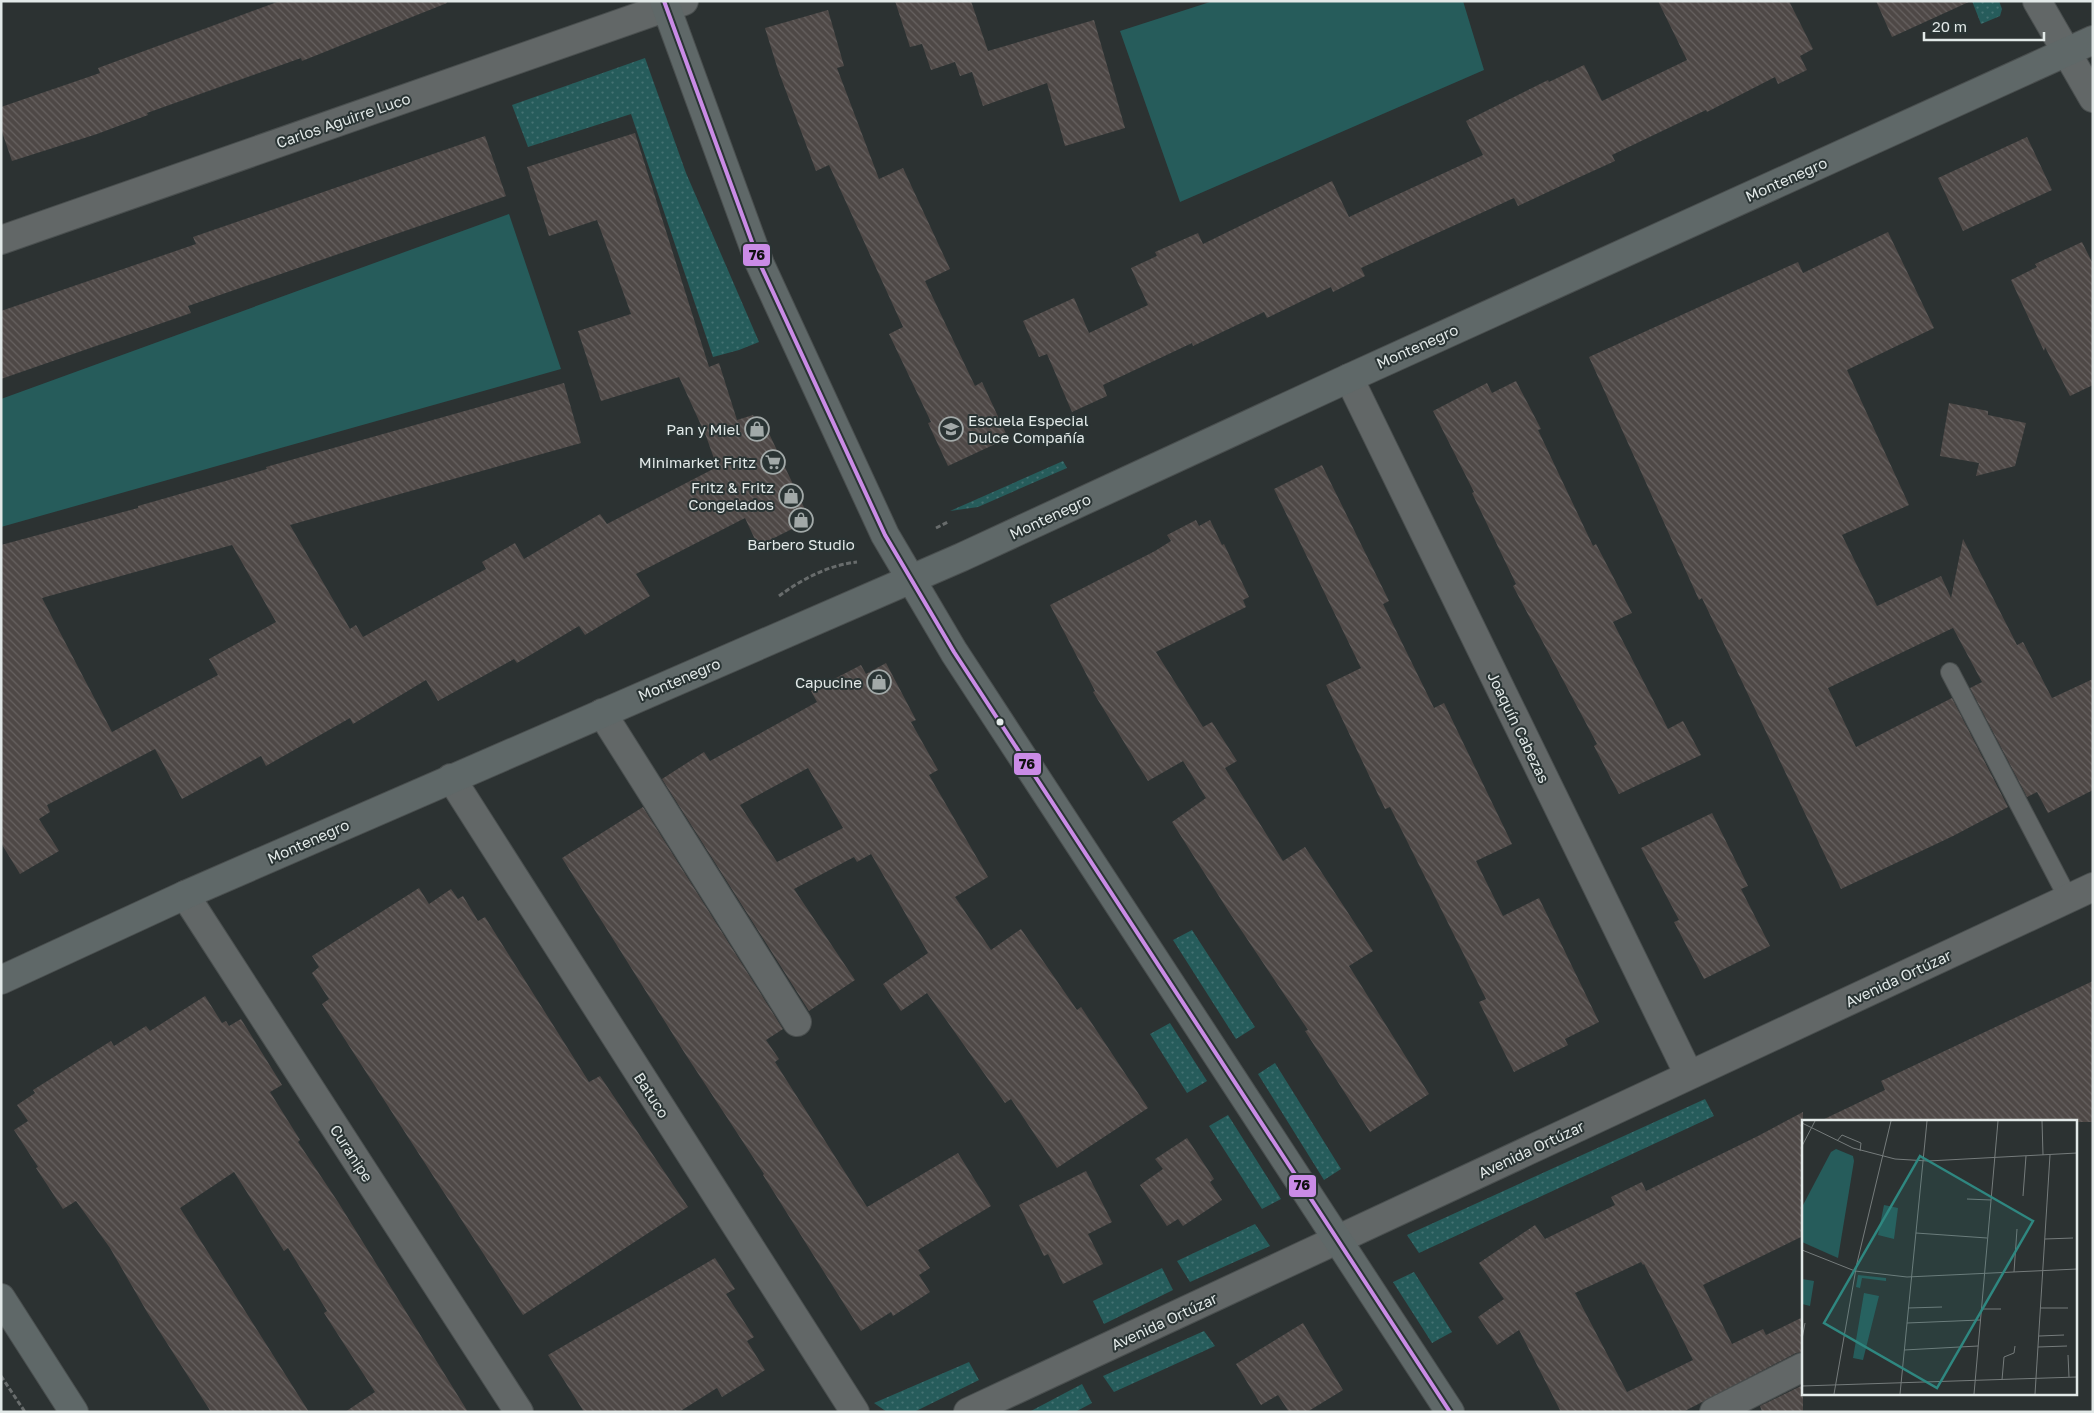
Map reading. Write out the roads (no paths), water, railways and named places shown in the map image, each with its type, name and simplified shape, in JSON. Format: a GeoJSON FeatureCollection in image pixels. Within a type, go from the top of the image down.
{"type":"FeatureCollection","features":[{"type":"Feature","properties":{"kind":"street"},"geometry":{"type":"LineString","coordinates":[[2037,1],[2093,98]]}},
{"type":"Feature","properties":{"kind":"street"},"geometry":{"type":"LineString","coordinates":[[671,4],[760,264],[885,535],[954,652],[1450,1412]]}},
{"type":"Feature","properties":{"kind":"street","name":"Carlos Aguirre Luco"},"geometry":{"type":"LineString","coordinates":[[1,240],[671,4]]}},
{"type":"Feature","properties":{"kind":"street","name":"Montenegro"},"geometry":{"type":"LineString","coordinates":[[1,980],[185,895],[910,579],[2093,40]]}},
{"type":"Feature","properties":{"kind":"street","name":"Joaquín Cabezas"},"geometry":{"type":"LineString","coordinates":[[1349,378],[1689,1075]]}},
{"type":"Feature","properties":{"kind":"street"},"geometry":{"type":"LineString","coordinates":[[602,712],[797,1022]]}},
{"type":"Feature","properties":{"kind":"street","name":"Batuco"},"geometry":{"type":"LineString","coordinates":[[451,778],[854,1412]]}},
{"type":"Feature","properties":{"kind":"street","name":"Avenida Ortúzar"},"geometry":{"type":"LineString","coordinates":[[968,1412],[996,1406],[1338,1240],[2093,887]]}},
{"type":"Feature","properties":{"kind":"street","name":"Curanipe"},"geometry":{"type":"LineString","coordinates":[[185,895],[520,1412]]}},
{"type":"Feature","properties":{"kind":"street"},"geometry":{"type":"LineString","coordinates":[[1,1298],[74,1412]]}},
{"type":"Feature","properties":{"kind":"street"},"geometry":{"type":"LineString","coordinates":[[1714,1412],[1802,1368]]}},
{"type":"Feature","properties":{"kind":"lane"},"geometry":{"type":"LineString","coordinates":[[1950,672],[2068,898]]}},
{"type":"Feature","properties":{"kind":"place","name":"Pan y Miel"},"geometry":{"type":"Point","coordinates":[757,429]}},
{"type":"Feature","properties":{"kind":"place","name":"Escuela Especial Dulce Compañía"},"geometry":{"type":"Point","coordinates":[951,429]}},
{"type":"Feature","properties":{"kind":"place","name":"Minimarket Fritz"},"geometry":{"type":"Point","coordinates":[773,462]}},
{"type":"Feature","properties":{"kind":"place","name":"Fritz & Fritz Congelados"},"geometry":{"type":"Point","coordinates":[791,496]}},
{"type":"Feature","properties":{"kind":"place","name":"Barbero Studio"},"geometry":{"type":"Point","coordinates":[801,520]}},
{"type":"Feature","properties":{"kind":"place","name":"Capucine"},"geometry":{"type":"Point","coordinates":[879,682]}}]}
